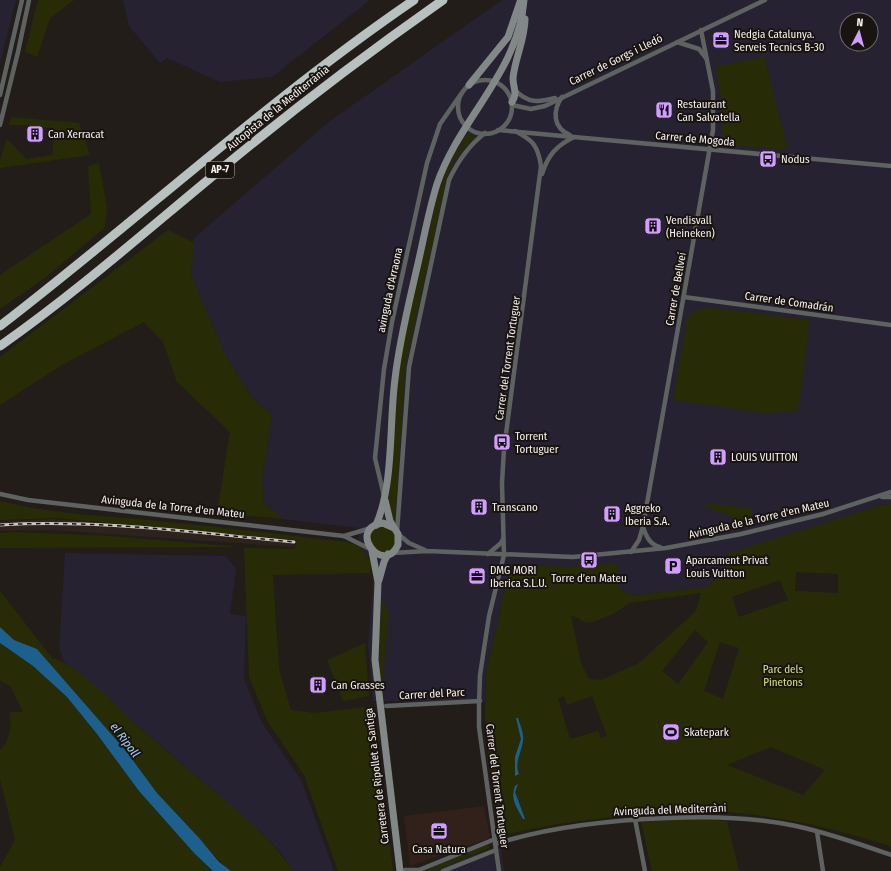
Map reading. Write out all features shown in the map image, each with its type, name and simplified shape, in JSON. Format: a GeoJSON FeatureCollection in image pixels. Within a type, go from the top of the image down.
{"type":"FeatureCollection","features":[{"type":"Feature","properties":{"kind":"highway","name":"Autopista de la Mediterrània"},"geometry":{"type":"LineString","coordinates":[[0,326],[92,253],[302,81],[414,0]]}},
{"type":"Feature","properties":{"kind":"highway","name":"Autopista de la Mediterrània"},"geometry":{"type":"LineString","coordinates":[[0,346],[79,287],[307,99],[443,0]]}},
{"type":"Feature","properties":{"kind":"main road"},"geometry":{"type":"LineString","coordinates":[[469,85],[508,37],[514,23],[520,0]]}},
{"type":"Feature","properties":{"kind":"main road"},"geometry":{"type":"LineString","coordinates":[[378,582],[367,537],[374,526],[384,498],[394,383],[400,343],[437,184],[452,148],[500,72],[517,37],[524,0]]}},
{"type":"Feature","properties":{"kind":"main road"},"geometry":{"type":"LineString","coordinates":[[512,104],[516,94],[513,77],[522,45],[525,21],[524,0]]}},
{"type":"Feature","properties":{"kind":"main road"},"geometry":{"type":"LineString","coordinates":[[378,582],[384,562],[398,545],[396,531],[388,514],[384,498]]}},
{"type":"Feature","properties":{"kind":"main road"},"geometry":{"type":"LineString","coordinates":[[374,526],[385,524],[396,531]]}},
{"type":"Feature","properties":{"kind":"main road"},"geometry":{"type":"LineString","coordinates":[[371,550],[382,555],[390,554]]}},
{"type":"Feature","properties":{"kind":"main road","name":"Carretera de Ripollet a Santiga"},"geometry":{"type":"LineString","coordinates":[[378,582],[375,660],[402,870]]}},
{"type":"Feature","properties":{"kind":"street"},"geometry":{"type":"LineString","coordinates":[[0,95],[22,0]]}},
{"type":"Feature","properties":{"kind":"street"},"geometry":{"type":"LineString","coordinates":[[0,125],[29,0]]}},
{"type":"Feature","properties":{"kind":"street","name":"Carrer de Gorgs i Lledó"},"geometry":{"type":"LineString","coordinates":[[512,104],[531,109],[545,106],[676,41],[765,0]]}},
{"type":"Feature","properties":{"kind":"street","name":"Carrer de Bellveí"},"geometry":{"type":"LineString","coordinates":[[632,552],[639,540],[643,526],[713,130],[713,90],[701,30]]}},
{"type":"Feature","properties":{"kind":"street","name":"Carrer de Gorgs i Lledó"},"geometry":{"type":"LineString","coordinates":[[676,41],[699,49],[707,59]]}},
{"type":"Feature","properties":{"kind":"street"},"geometry":{"type":"LineString","coordinates":[[396,531],[409,367],[449,180],[457,164],[472,143],[485,134],[498,130],[508,121],[512,104],[506,91],[495,82],[482,80],[469,85],[461,94],[458,103],[459,114],[463,122],[470,129],[485,134]]}},
{"type":"Feature","properties":{"kind":"street","name":"Carrer de Gorgs i Lledó"},"geometry":{"type":"LineString","coordinates":[[515,90],[526,98],[538,102],[563,96]]}},
{"type":"Feature","properties":{"kind":"street","name":"avinguda d'Arraona"},"geometry":{"type":"LineString","coordinates":[[384,498],[375,458],[384,369],[392,322],[427,163],[440,124],[461,94]]}},
{"type":"Feature","properties":{"kind":"street","name":"Carrer de Gorgs i Lledó"},"geometry":{"type":"LineString","coordinates":[[563,96],[555,111],[556,120],[559,127],[574,137]]}},
{"type":"Feature","properties":{"kind":"street","name":"Carrer de Mogoda"},"geometry":{"type":"LineString","coordinates":[[498,130],[891,166]]}},
{"type":"Feature","properties":{"kind":"street","name":"Carrer del Torrent Tortuguer"},"geometry":{"type":"LineString","coordinates":[[499,871],[479,727],[480,675],[489,616],[504,555],[502,483],[504,449],[541,166],[539,153],[534,144],[527,137],[514,131]]}},
{"type":"Feature","properties":{"kind":"street","name":"Carrer del Torrent Tortuguer"},"geometry":{"type":"LineString","coordinates":[[540,181],[550,155],[560,144],[574,137]]}},
{"type":"Feature","properties":{"kind":"street","name":"Carrer de Comadrán"},"geometry":{"type":"LineString","coordinates":[[684,296],[891,325]]}},
{"type":"Feature","properties":{"kind":"street","name":"Avinguda de la Torre d'en Mateu"},"geometry":{"type":"LineString","coordinates":[[0,494],[28,500],[344,536],[371,550]]}},
{"type":"Feature","properties":{"kind":"street","name":"Avinguda de la Torre d'en Mateu"},"geometry":{"type":"LineString","coordinates":[[390,554],[427,551],[573,557],[666,548],[741,534],[878,497],[891,495]]}},
{"type":"Feature","properties":{"kind":"street","name":"Avinguda de la Torre d'en Mateu"},"geometry":{"type":"LineString","coordinates":[[344,536],[374,526]]}},
{"type":"Feature","properties":{"kind":"street"},"geometry":{"type":"LineString","coordinates":[[643,526],[649,540],[655,546],[666,548]]}},
{"type":"Feature","properties":{"kind":"street","name":"Avinguda de la Torre d'en Mateu"},"geometry":{"type":"LineString","coordinates":[[396,531],[409,543],[427,551]]}},
{"type":"Feature","properties":{"kind":"street"},"geometry":{"type":"LineString","coordinates":[[488,554],[501,543],[504,537]]}},
{"type":"Feature","properties":{"kind":"street","name":"Carrer del Parc"},"geometry":{"type":"LineString","coordinates":[[386,706],[480,701]]}},
{"type":"Feature","properties":{"kind":"street","name":"Avinguda del Mediterràni"},"geometry":{"type":"LineString","coordinates":[[402,870],[418,870],[495,842],[562,827],[635,819],[697,816],[733,818],[795,826],[835,836],[891,855]]}},
{"type":"Feature","properties":{"kind":"street"},"geometry":{"type":"LineString","coordinates":[[635,819],[644,871]]}},
{"type":"Feature","properties":{"kind":"street"},"geometry":{"type":"LineString","coordinates":[[817,832],[823,871]]}},
{"type":"Feature","properties":{"kind":"street"},"geometry":{"type":"LineString","coordinates":[[443,871],[496,850]]}},
{"type":"Feature","properties":{"kind":"shaded area"},"geometry":{"type":"Polygon","coordinates":[[[0,0],[16,0],[0,63],[0,0]]]}},
{"type":"Feature","properties":{"kind":"shaded area"},"geometry":{"type":"Polygon","coordinates":[[[123,0],[370,0],[272,77],[220,82],[167,58],[160,63],[129,26],[123,0]]]}},
{"type":"Feature","properties":{"kind":"shaded area"},"geometry":{"type":"Polygon","coordinates":[[[502,0],[891,0],[891,504],[881,505],[749,548],[726,567],[709,586],[637,595],[629,594],[619,588],[617,564],[568,567],[510,564],[486,675],[485,702],[373,701],[368,646],[374,574],[370,558],[359,549],[359,528],[283,519],[264,503],[262,480],[272,415],[251,396],[225,354],[191,275],[193,239],[330,121],[502,0]]]}},
{"type":"Feature","properties":{"kind":"shaded area"},"geometry":{"type":"Polygon","coordinates":[[[52,519],[175,528],[295,540],[294,547],[52,530],[0,531],[0,522],[52,519]]]}},
{"type":"Feature","properties":{"kind":"shaded area"},"geometry":{"type":"Polygon","coordinates":[[[65,553],[226,556],[236,569],[230,614],[246,616],[244,679],[262,723],[301,780],[334,871],[293,871],[281,853],[259,830],[123,713],[76,670],[64,662],[59,647],[65,553]]]}},
{"type":"Feature","properties":{"kind":"shaded area"},"geometry":{"type":"Polygon","coordinates":[[[484,806],[490,838],[410,866],[404,816],[484,806]]]}},
{"type":"Feature","properties":{"kind":"shaded area"},"geometry":{"type":"Polygon","coordinates":[[[501,846],[504,871],[426,871],[501,846]]]}},
{"type":"Feature","properties":{"kind":"green space"},"geometry":{"type":"Polygon","coordinates":[[[38,0],[74,0],[50,18],[37,57],[25,52],[38,0]]]}},
{"type":"Feature","properties":{"kind":"green space"},"geometry":{"type":"Polygon","coordinates":[[[764,56],[788,150],[732,145],[724,138],[722,132],[721,100],[716,67],[764,56]]]}},
{"type":"Feature","properties":{"kind":"green space"},"geometry":{"type":"Polygon","coordinates":[[[12,117],[79,123],[90,155],[0,168],[0,160],[7,139],[26,159],[52,155],[55,129],[31,125],[8,125],[12,117]]]}},
{"type":"Feature","properties":{"kind":"green space"},"geometry":{"type":"Polygon","coordinates":[[[468,133],[475,137],[456,157],[447,176],[405,367],[395,524],[391,518],[388,504],[399,368],[403,343],[441,182],[452,158],[468,133]]]}},
{"type":"Feature","properties":{"kind":"green space"},"geometry":{"type":"Polygon","coordinates":[[[99,163],[107,208],[105,227],[46,277],[0,309],[0,275],[91,214],[88,166],[99,163]]]}},
{"type":"Feature","properties":{"kind":"green space"},"geometry":{"type":"Polygon","coordinates":[[[168,230],[194,243],[191,275],[225,354],[251,396],[272,415],[262,480],[264,503],[283,519],[217,513],[230,432],[177,382],[163,342],[144,322],[62,365],[0,405],[0,357],[168,230]]]}},
{"type":"Feature","properties":{"kind":"green space"},"geometry":{"type":"Polygon","coordinates":[[[706,307],[810,320],[798,411],[765,413],[673,400],[687,318],[693,312],[706,307]]]}},
{"type":"Feature","properties":{"kind":"green space"},"geometry":{"type":"Polygon","coordinates":[[[0,501],[21,506],[63,512],[235,529],[346,542],[358,545],[371,561],[370,573],[273,575],[279,669],[291,710],[314,713],[373,706],[393,871],[338,871],[304,775],[268,722],[249,677],[244,548],[294,549],[297,540],[56,518],[0,520],[0,501]]]}},
{"type":"Feature","properties":{"kind":"green space"},"geometry":{"type":"Polygon","coordinates":[[[705,503],[752,508],[750,527],[748,528],[745,522],[704,506],[705,503]]]}},
{"type":"Feature","properties":{"kind":"green space","name":"Parc dels Pinetons"},"geometry":{"type":"Polygon","coordinates":[[[891,504],[891,846],[847,833],[803,823],[758,815],[713,811],[675,812],[585,820],[535,828],[500,836],[489,764],[485,714],[486,675],[510,564],[568,567],[617,563],[619,588],[629,594],[637,595],[709,586],[726,568],[727,554],[881,505],[891,504]],[[796,572],[795,591],[838,593],[838,574],[796,572]],[[780,580],[732,597],[739,617],[788,600],[780,580]],[[701,593],[630,603],[613,614],[593,622],[585,622],[571,615],[581,663],[589,679],[601,680],[639,663],[696,611],[701,593]],[[695,630],[662,671],[678,684],[708,642],[695,630]],[[720,642],[704,691],[723,699],[739,648],[720,642]],[[564,696],[558,698],[570,739],[598,731],[601,738],[607,736],[592,696],[567,705],[564,696]],[[771,747],[727,765],[803,795],[825,770],[771,747]]]}},
{"type":"Feature","properties":{"kind":"green space"},"geometry":{"type":"Polygon","coordinates":[[[380,527],[391,530],[395,537],[394,546],[386,554],[373,551],[369,535],[375,529],[380,527]]]}},
{"type":"Feature","properties":{"kind":"green space"},"geometry":{"type":"Polygon","coordinates":[[[14,532],[111,536],[239,547],[0,548],[0,533],[14,532]]]}},
{"type":"Feature","properties":{"kind":"green space"},"geometry":{"type":"Polygon","coordinates":[[[0,591],[52,658],[75,669],[87,678],[139,727],[247,819],[267,838],[293,871],[231,871],[226,868],[157,793],[126,751],[37,649],[14,640],[0,627],[0,591]]]}},
{"type":"Feature","properties":{"kind":"green space"},"geometry":{"type":"Polygon","coordinates":[[[381,597],[389,613],[382,686],[404,871],[379,668],[381,597]]]}},
{"type":"Feature","properties":{"kind":"green space"},"geometry":{"type":"Polygon","coordinates":[[[0,643],[33,666],[67,697],[97,734],[139,791],[194,853],[213,871],[0,871],[0,867],[15,840],[0,779],[0,750],[4,747],[8,738],[10,728],[10,712],[23,712],[11,687],[0,680],[0,643]]]}},
{"type":"Feature","properties":{"kind":"green space"},"geometry":{"type":"Polygon","coordinates":[[[365,643],[369,696],[343,701],[327,660],[365,643]]]}},
{"type":"Feature","properties":{"kind":"green space"},"geometry":{"type":"Polygon","coordinates":[[[696,819],[727,821],[739,871],[652,871],[641,822],[696,819]]]}},
{"type":"Feature","properties":{"kind":"green space"},"geometry":{"type":"Polygon","coordinates":[[[489,844],[490,848],[433,871],[421,871],[489,844]]]}},
{"type":"Feature","properties":{"kind":"water"},"geometry":{"type":"Polygon","coordinates":[[[0,627],[14,640],[37,649],[126,751],[157,793],[200,839],[219,862],[231,871],[213,871],[194,853],[139,791],[97,734],[67,697],[33,666],[0,643],[0,627]]]}},
{"type":"Feature","properties":{"kind":"water"},"geometry":{"type":"Polygon","coordinates":[[[516,718],[518,718],[523,737],[517,765],[519,774],[515,776],[515,757],[521,739],[516,718]]]}},
{"type":"Feature","properties":{"kind":"water"},"geometry":{"type":"Polygon","coordinates":[[[518,784],[515,792],[525,819],[523,819],[517,807],[513,795],[515,786],[518,784]]]}},
{"type":"Feature","properties":{"kind":"railway"},"geometry":{"type":"LineString","coordinates":[[0,525],[111,525],[294,542]]}},
{"type":"Feature","properties":{"kind":"place","name":"Nedgia Catalunya. Serveis Tecnics B-30"},"geometry":{"type":"Point","coordinates":[721,40]}},
{"type":"Feature","properties":{"kind":"place","name":"Restaurant Can Salvatella"},"geometry":{"type":"Point","coordinates":[664,110]}},
{"type":"Feature","properties":{"kind":"place","name":"Can Xerracat"},"geometry":{"type":"Point","coordinates":[35,134]}},
{"type":"Feature","properties":{"kind":"place","name":"Nodus"},"geometry":{"type":"Point","coordinates":[768,159]}},
{"type":"Feature","properties":{"kind":"place","name":"Vendisvall (Heineken)"},"geometry":{"type":"Point","coordinates":[653,226]}},
{"type":"Feature","properties":{"kind":"place","name":"Torrent Tortuguer"},"geometry":{"type":"Point","coordinates":[502,442]}},
{"type":"Feature","properties":{"kind":"place","name":"LOUIS VUITTON"},"geometry":{"type":"Point","coordinates":[718,457]}},
{"type":"Feature","properties":{"kind":"place","name":"Transcano"},"geometry":{"type":"Point","coordinates":[479,507]}},
{"type":"Feature","properties":{"kind":"place","name":"Aggreko Iberia S.A."},"geometry":{"type":"Point","coordinates":[612,514]}},
{"type":"Feature","properties":{"kind":"place","name":"Torre d’en Mateu"},"geometry":{"type":"Point","coordinates":[589,560]}},
{"type":"Feature","properties":{"kind":"place","name":"Aparcament Privat Louis Vuitton"},"geometry":{"type":"Point","coordinates":[673,566]}},
{"type":"Feature","properties":{"kind":"place","name":"DMG MORI Iberica S.L.U."},"geometry":{"type":"Point","coordinates":[477,576]}},
{"type":"Feature","properties":{"kind":"place","name":"Can Grasses"},"geometry":{"type":"Point","coordinates":[318,685]}},
{"type":"Feature","properties":{"kind":"place","name":"Skatepark"},"geometry":{"type":"Point","coordinates":[671,732]}},
{"type":"Feature","properties":{"kind":"place","name":"Casa Natura"},"geometry":{"type":"Point","coordinates":[439,831]}},
{"type":"Feature","properties":{"kind":"water label","name":"el Ripoll"},"geometry":{"type":"Point","coordinates":[125,740]}}]}
